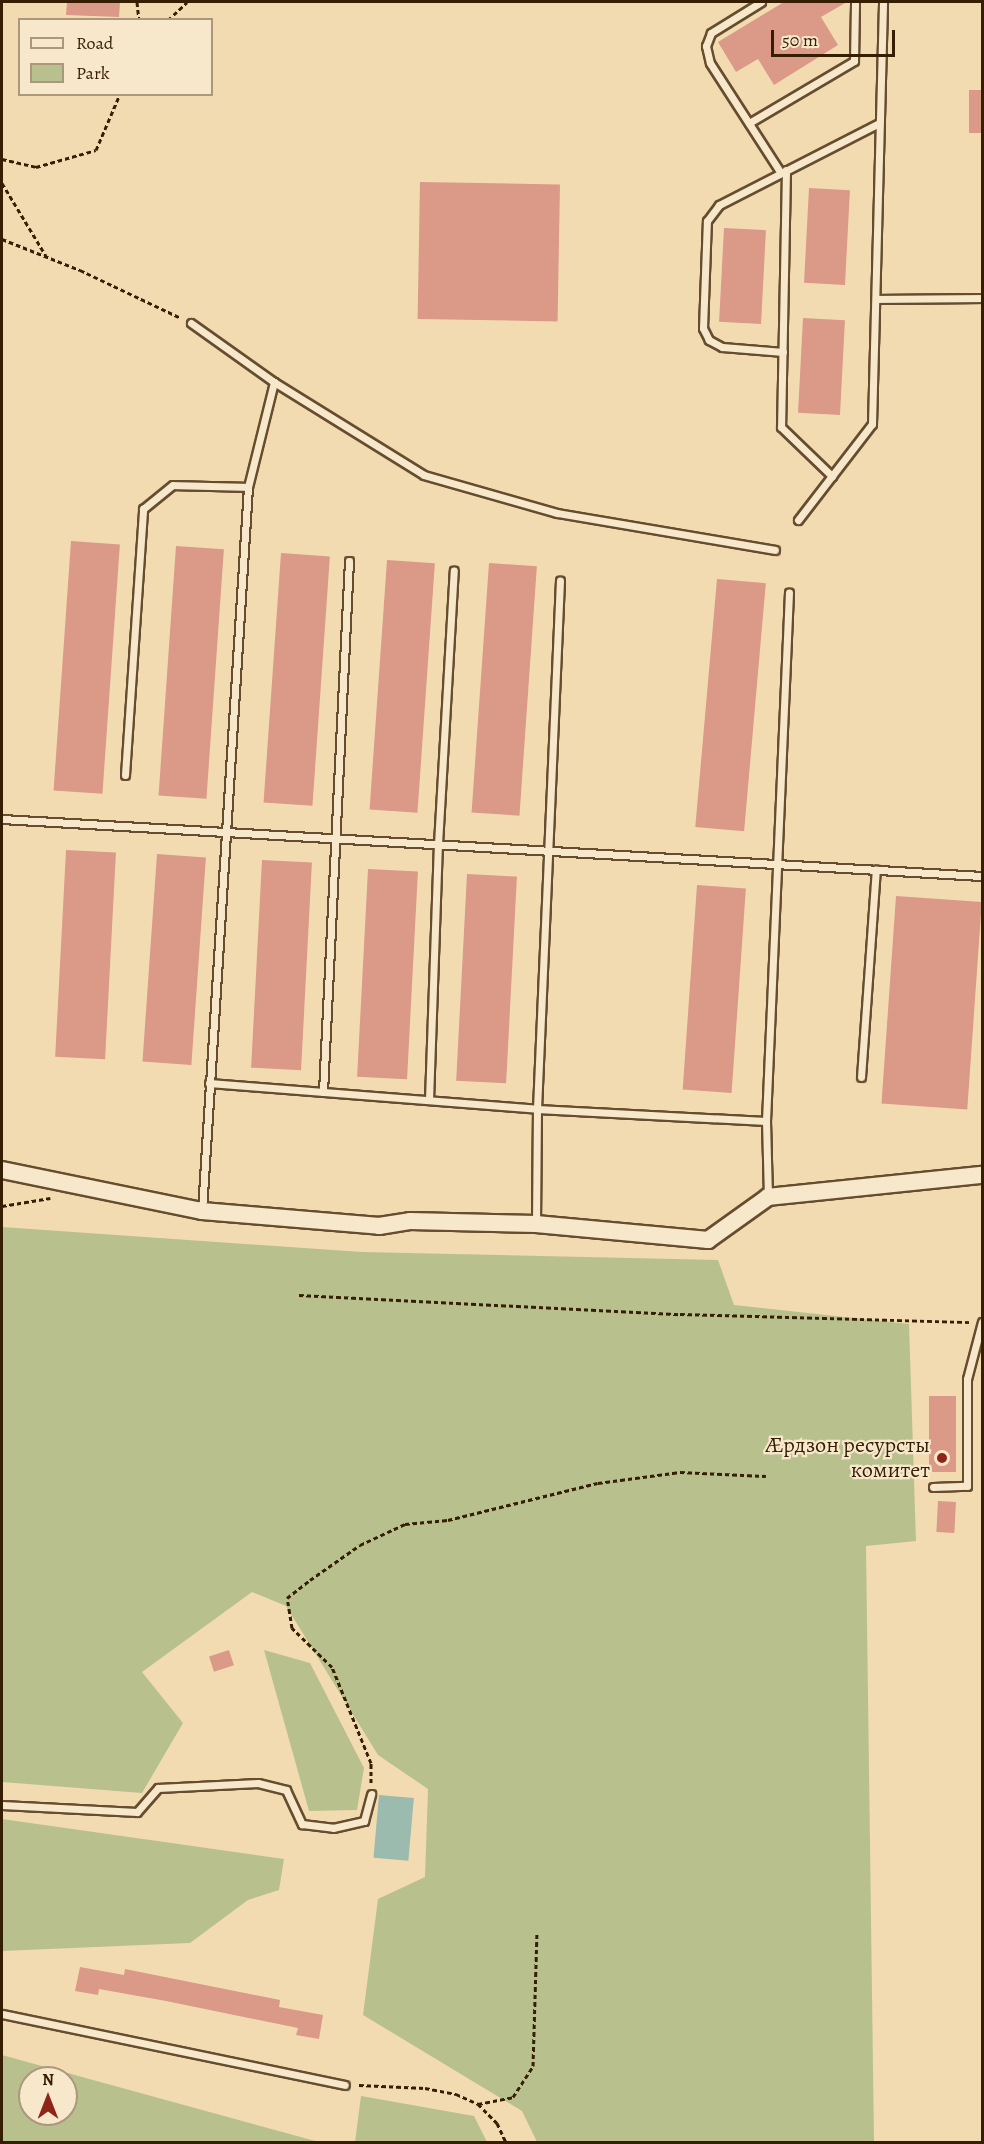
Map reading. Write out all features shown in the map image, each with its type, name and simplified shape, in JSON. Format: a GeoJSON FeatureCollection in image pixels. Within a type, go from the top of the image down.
{"type":"FeatureCollection","features":[{"type":"Feature","properties":{"kind":"street"},"geometry":{"type":"LineString","coordinates":[[2,1170],[202,1211],[380,1226],[410,1221],[536,1224],[708,1240],[768,1197],[982,1175]]}},
{"type":"Feature","properties":{"kind":"lane"},"geometry":{"type":"LineString","coordinates":[[761,2],[711,33],[706,46],[710,63],[784,171],[782,427],[832,476]]}},
{"type":"Feature","properties":{"kind":"lane"},"geometry":{"type":"LineString","coordinates":[[749,123],[854,61],[855,2]]}},
{"type":"Feature","properties":{"kind":"lane"},"geometry":{"type":"LineString","coordinates":[[798,520],[872,424],[883,2]]}},
{"type":"Feature","properties":{"kind":"lane"},"geometry":{"type":"LineString","coordinates":[[783,352],[722,347],[709,340],[703,328],[707,221],[719,205],[879,123]]}},
{"type":"Feature","properties":{"kind":"lane"},"geometry":{"type":"LineString","coordinates":[[876,299],[982,298]]}},
{"type":"Feature","properties":{"kind":"lane"},"geometry":{"type":"LineString","coordinates":[[191,323],[274,382],[424,475],[557,513],[775,550]]}},
{"type":"Feature","properties":{"kind":"lane"},"geometry":{"type":"LineString","coordinates":[[202,1211],[248,487],[274,382]]}},
{"type":"Feature","properties":{"kind":"lane"},"geometry":{"type":"LineString","coordinates":[[125,775],[143,509],[173,485],[248,487]]}},
{"type":"Feature","properties":{"kind":"lane"},"geometry":{"type":"LineString","coordinates":[[323,1092],[349,561]]}},
{"type":"Feature","properties":{"kind":"lane"},"geometry":{"type":"LineString","coordinates":[[429,1100],[438,844],[454,570]]}},
{"type":"Feature","properties":{"kind":"lane"},"geometry":{"type":"LineString","coordinates":[[536,1224],[537,1109],[560,581]]}},
{"type":"Feature","properties":{"kind":"lane"},"geometry":{"type":"LineString","coordinates":[[768,1197],[766,1121],[789,592]]}},
{"type":"Feature","properties":{"kind":"lane"},"geometry":{"type":"LineString","coordinates":[[2,819],[225,830],[982,876]]}},
{"type":"Feature","properties":{"kind":"lane"},"geometry":{"type":"LineString","coordinates":[[861,1077],[876,870]]}},
{"type":"Feature","properties":{"kind":"lane"},"geometry":{"type":"LineString","coordinates":[[209,1083],[537,1109],[766,1121]]}},
{"type":"Feature","properties":{"kind":"lane"},"geometry":{"type":"LineString","coordinates":[[933,1487],[967,1486],[967,1379],[982,1322]]}},
{"type":"Feature","properties":{"kind":"lane"},"geometry":{"type":"LineString","coordinates":[[2,1805],[137,1812],[158,1788],[258,1783],[286,1790],[302,1824],[333,1828],[355,1826],[364,1821],[371,1794]]}},
{"type":"Feature","properties":{"kind":"lane"},"geometry":{"type":"LineString","coordinates":[[2,2014],[345,2085]]}},
{"type":"Feature","properties":{"kind":"path"},"geometry":{"type":"LineString","coordinates":[[137,2],[139,18]]}},
{"type":"Feature","properties":{"kind":"path"},"geometry":{"type":"LineString","coordinates":[[170,18],[187,2]]}},
{"type":"Feature","properties":{"kind":"path"},"geometry":{"type":"LineString","coordinates":[[2,159],[36,167],[96,150],[119,96]]}},
{"type":"Feature","properties":{"kind":"path"},"geometry":{"type":"LineString","coordinates":[[2,183],[46,256]]}},
{"type":"Feature","properties":{"kind":"path"},"geometry":{"type":"LineString","coordinates":[[2,238],[191,323]]}},
{"type":"Feature","properties":{"kind":"path"},"geometry":{"type":"LineString","coordinates":[[2,1206],[57,1197]]}},
{"type":"Feature","properties":{"kind":"path"},"geometry":{"type":"LineString","coordinates":[[299,1295],[680,1314],[982,1322]]}},
{"type":"Feature","properties":{"kind":"path"},"geometry":{"type":"LineString","coordinates":[[371,1794],[371,1763],[332,1667],[292,1628],[287,1598],[360,1545],[405,1524],[448,1520],[598,1483],[680,1472],[766,1476]]}},
{"type":"Feature","properties":{"kind":"path"},"geometry":{"type":"LineString","coordinates":[[478,2104],[513,2097],[533,2066],[537,1933]]}},
{"type":"Feature","properties":{"kind":"path"},"geometry":{"type":"LineString","coordinates":[[359,2085],[426,2088],[456,2094],[478,2104],[497,2123],[506,2142]]}},
{"type":"Feature","properties":{"kind":"green space"},"geometry":{"type":"Polygon","coordinates":[[[2,1227],[362,1252],[718,1260],[734,1305],[909,1324],[916,1541],[866,1546],[874,2141],[879,2142],[537,2142],[522,2111],[363,2015],[378,1899],[425,1877],[428,1789],[378,1755],[286,1606],[252,1592],[142,1672],[183,1723],[142,1793],[2,1782],[2,1227]]]}},
{"type":"Feature","properties":{"kind":"green space"},"geometry":{"type":"Polygon","coordinates":[[[264,1650],[310,1663],[364,1768],[357,1810],[309,1811],[264,1650]]]}},
{"type":"Feature","properties":{"kind":"green space"},"geometry":{"type":"Polygon","coordinates":[[[2,1819],[284,1859],[279,1890],[248,1900],[190,1943],[2,1951],[2,1819]]]}},
{"type":"Feature","properties":{"kind":"green space"},"geometry":{"type":"Polygon","coordinates":[[[2,2055],[42,2066],[18,2066],[18,2126],[78,2126],[78,2076],[319,2142],[2,2142],[2,2055]]]}},
{"type":"Feature","properties":{"kind":"green space"},"geometry":{"type":"Polygon","coordinates":[[[361,2096],[474,2116],[487,2142],[355,2142],[361,2096]]]}},
{"type":"Feature","properties":{"kind":"shaded area"},"geometry":{"type":"Polygon","coordinates":[[[379,1795],[414,1798],[408,1861],[374,1858],[379,1795]]]}},
{"type":"Feature","properties":{"kind":"building"},"geometry":{"type":"Polygon","coordinates":[[[67,2],[120,2],[119,17],[66,15],[67,2]]]}},
{"type":"Feature","properties":{"kind":"building"},"geometry":{"type":"Polygon","coordinates":[[[784,2],[847,2],[821,17],[838,45],[774,85],[758,59],[736,72],[718,42],[784,2]]]}},
{"type":"Feature","properties":{"kind":"building"},"geometry":{"type":"Polygon","coordinates":[[[969,90],[982,90],[982,133],[969,133],[969,90]]]}},
{"type":"Feature","properties":{"kind":"building"},"geometry":{"type":"Polygon","coordinates":[[[420,182],[560,184],[558,321],[418,319],[420,182]]]}},
{"type":"Feature","properties":{"kind":"building"},"geometry":{"type":"Polygon","coordinates":[[[809,188],[850,190],[845,285],[804,283],[809,188]]]}},
{"type":"Feature","properties":{"kind":"building"},"geometry":{"type":"Polygon","coordinates":[[[724,228],[766,230],[761,324],[719,322],[724,228]]]}},
{"type":"Feature","properties":{"kind":"building"},"geometry":{"type":"Polygon","coordinates":[[[803,318],[845,320],[840,415],[798,413],[803,318]]]}},
{"type":"Feature","properties":{"kind":"building"},"geometry":{"type":"Polygon","coordinates":[[[71,541],[120,544],[102,794],[54,790],[71,541]]]}},
{"type":"Feature","properties":{"kind":"building"},"geometry":{"type":"Polygon","coordinates":[[[176,546],[224,549],[206,799],[159,795],[176,546]]]}},
{"type":"Feature","properties":{"kind":"building"},"geometry":{"type":"Polygon","coordinates":[[[281,553],[330,556],[312,806],[264,802],[281,553]]]}},
{"type":"Feature","properties":{"kind":"building"},"geometry":{"type":"Polygon","coordinates":[[[387,560],[435,563],[417,813],[370,809],[387,560]]]}},
{"type":"Feature","properties":{"kind":"building"},"geometry":{"type":"Polygon","coordinates":[[[489,563],[537,566],[519,816],[472,812],[489,563]]]}},
{"type":"Feature","properties":{"kind":"building"},"geometry":{"type":"Polygon","coordinates":[[[717,579],[766,583],[744,831],[695,827],[717,579]]]}},
{"type":"Feature","properties":{"kind":"building"},"geometry":{"type":"Polygon","coordinates":[[[66,850],[116,853],[105,1059],[55,1057],[66,850]]]}},
{"type":"Feature","properties":{"kind":"building"},"geometry":{"type":"Polygon","coordinates":[[[157,854],[206,857],[191,1065],[142,1061],[157,854]]]}},
{"type":"Feature","properties":{"kind":"building"},"geometry":{"type":"Polygon","coordinates":[[[262,860],[312,863],[301,1070],[251,1068],[262,860]]]}},
{"type":"Feature","properties":{"kind":"building"},"geometry":{"type":"Polygon","coordinates":[[[368,869],[418,872],[407,1079],[357,1077],[368,869]]]}},
{"type":"Feature","properties":{"kind":"building"},"geometry":{"type":"Polygon","coordinates":[[[467,874],[517,877],[506,1083],[456,1081],[467,874]]]}},
{"type":"Feature","properties":{"kind":"building"},"geometry":{"type":"Polygon","coordinates":[[[697,885],[746,888],[732,1093],[683,1090],[697,885]]]}},
{"type":"Feature","properties":{"kind":"building"},"geometry":{"type":"Polygon","coordinates":[[[896,896],[982,902],[967,1109],[881,1103],[896,896]]]}},
{"type":"Feature","properties":{"kind":"building"},"geometry":{"type":"Polygon","coordinates":[[[929,1396],[956,1396],[956,1472],[929,1472],[929,1396]]]}},
{"type":"Feature","properties":{"kind":"building"},"geometry":{"type":"Polygon","coordinates":[[[938,1501],[956,1502],[954,1533],[936,1532],[938,1501]]]}},
{"type":"Feature","properties":{"kind":"building"},"geometry":{"type":"Polygon","coordinates":[[[229,1650],[234,1665],[214,1672],[209,1656],[229,1650]]]}},
{"type":"Feature","properties":{"kind":"building"},"geometry":{"type":"Polygon","coordinates":[[[80,1967],[124,1975],[125,1969],[280,2000],[279,2007],[323,2015],[319,2039],[296,2035],[298,2028],[166,2001],[99,1989],[98,1995],[75,1991],[80,1967]]]}},
{"type":"Feature","properties":{"kind":"place","name":"Æрдзон ресурсты комитет"},"geometry":{"type":"Point","coordinates":[942,1458]}}]}
